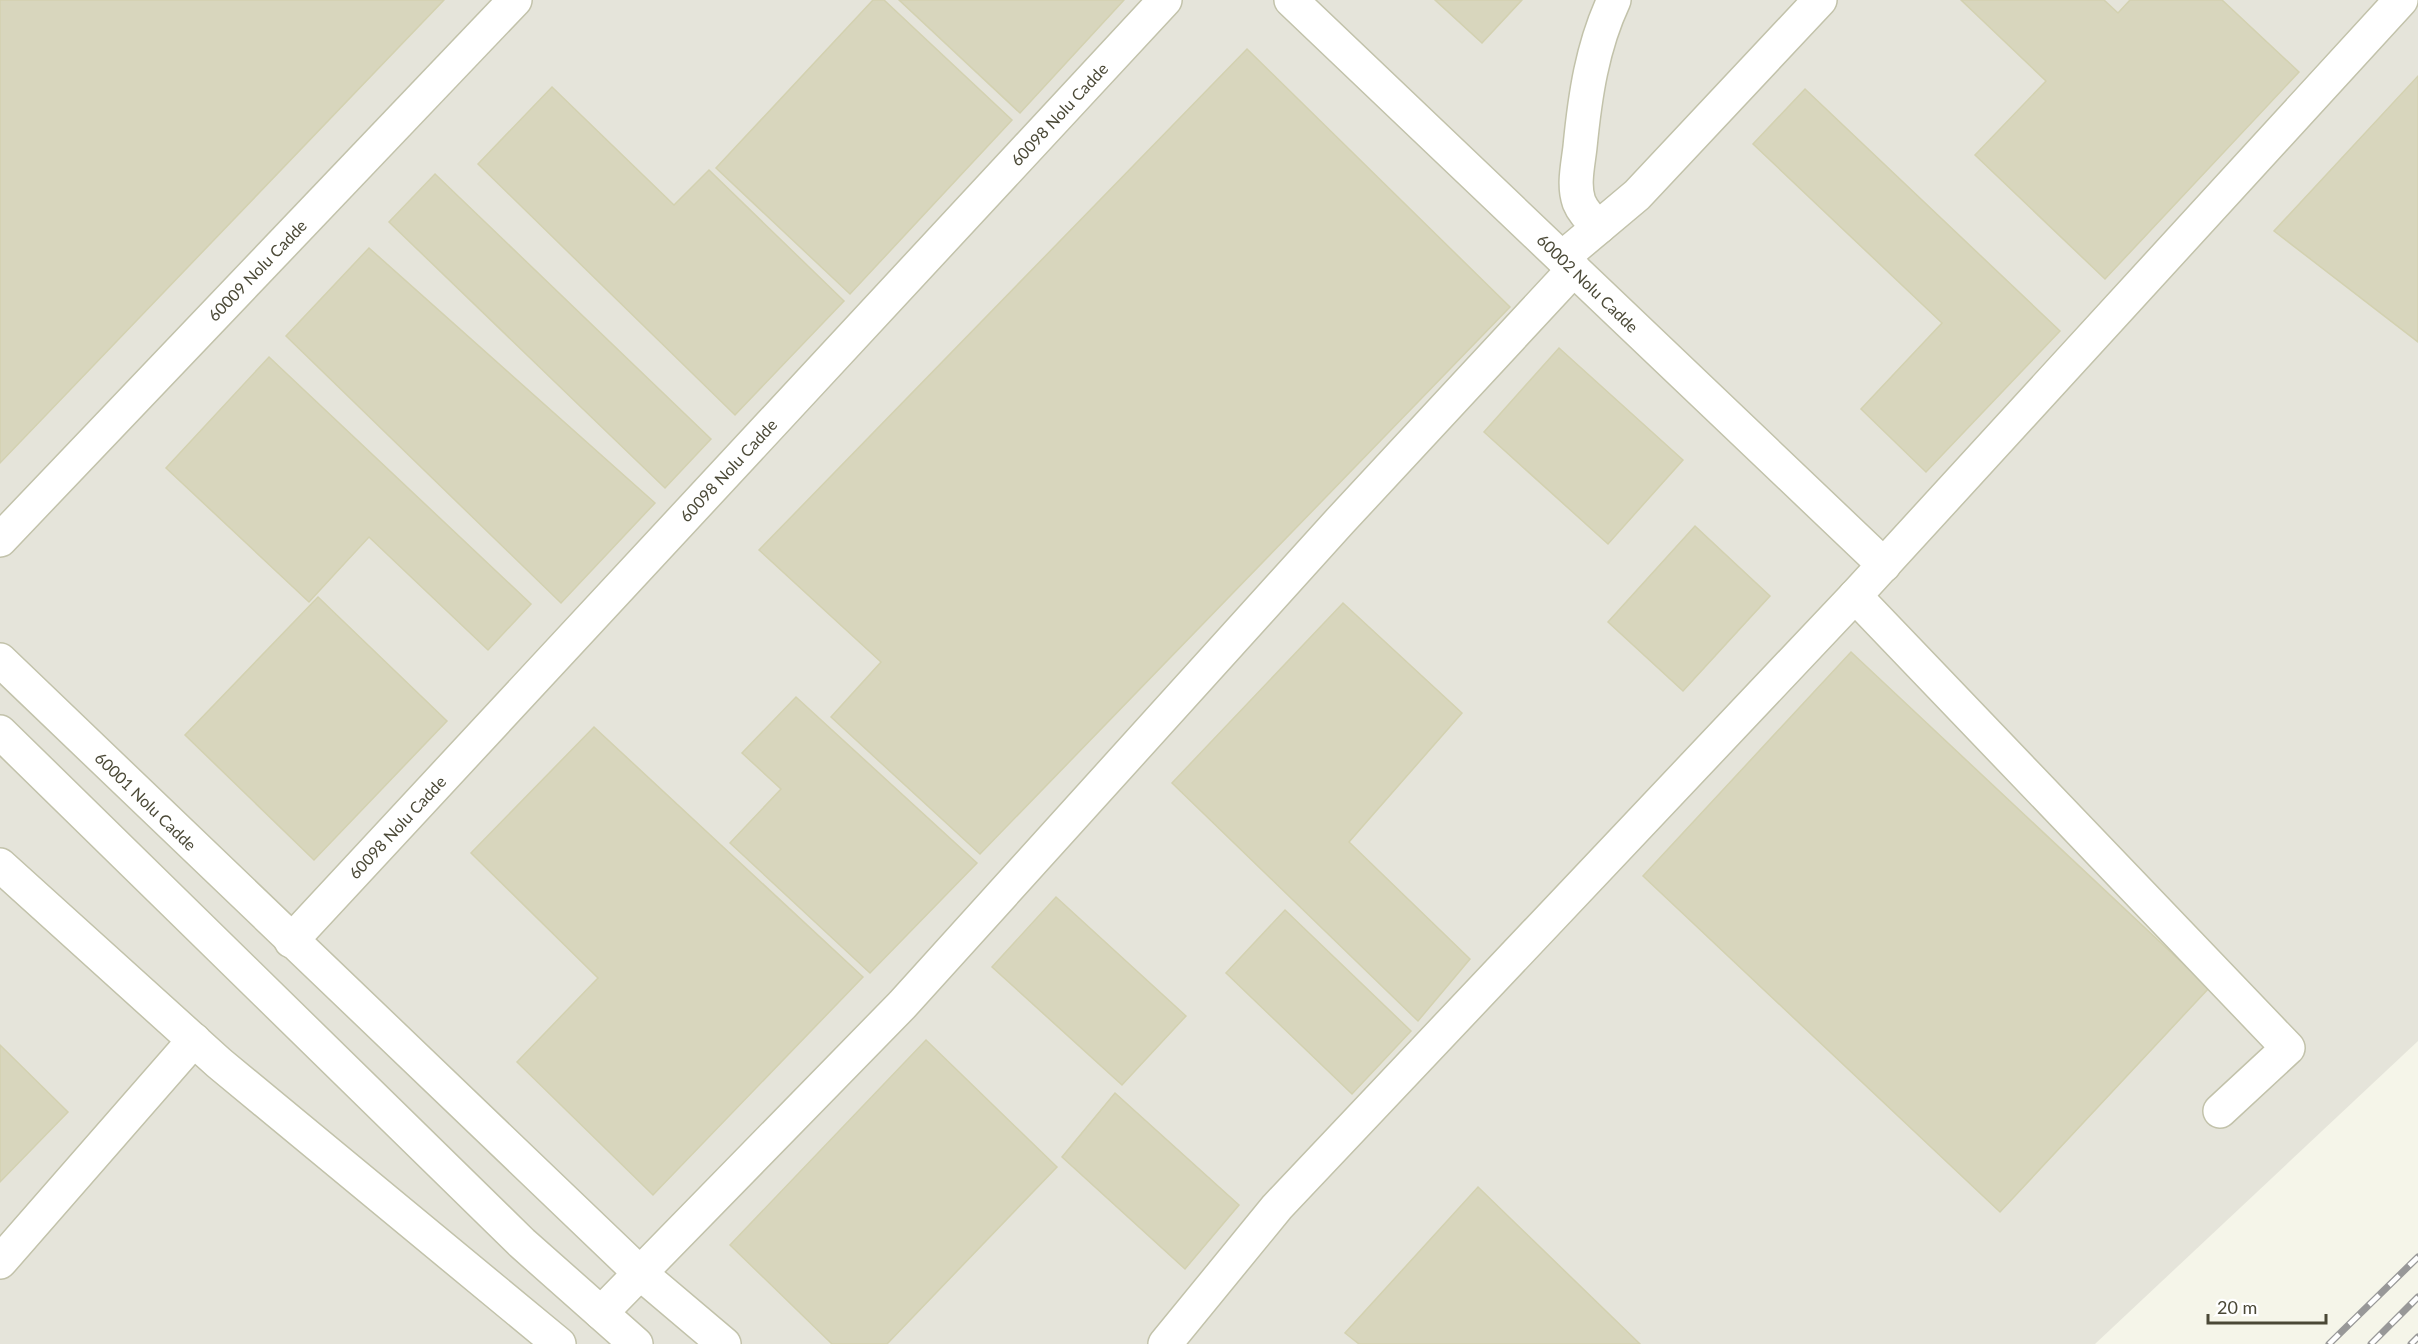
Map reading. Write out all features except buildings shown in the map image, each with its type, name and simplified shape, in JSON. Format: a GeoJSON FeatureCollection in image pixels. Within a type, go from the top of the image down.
{"type":"FeatureCollection","features":[{"type":"Feature","properties":{"kind":"street","name":"60009 Nolu Cadde"},"geometry":{"type":"LineString","coordinates":[[0,540],[515,0]]}},
{"type":"Feature","properties":{"kind":"street","name":"60098 Nolu Cadde"},"geometry":{"type":"LineString","coordinates":[[291,941],[1165,0]]}},
{"type":"Feature","properties":{"kind":"street","name":"60002 Nolu Cadde"},"geometry":{"type":"LineString","coordinates":[[1291,0],[1884,565]]}},
{"type":"Feature","properties":{"kind":"street"},"geometry":{"type":"LineString","coordinates":[[1599,227],[1580,204],[1576,189],[1585,89],[1595,48],[1614,0]]}},
{"type":"Feature","properties":{"kind":"street"},"geometry":{"type":"LineString","coordinates":[[601,1313],[902,1005],[1340,521],[1599,227],[1637,195],[1820,0]]}},
{"type":"Feature","properties":{"kind":"street"},"geometry":{"type":"LineString","coordinates":[[1165,1344],[1277,1207],[1884,565],[2401,0]]}},
{"type":"Feature","properties":{"kind":"street"},"geometry":{"type":"LineString","coordinates":[[1855,596],[2288,1048],[2220,1111]]}},
{"type":"Feature","properties":{"kind":"street","name":"60001 Nolu Cadde"},"geometry":{"type":"LineString","coordinates":[[0,660],[640,1273],[724,1344]]}},
{"type":"Feature","properties":{"kind":"street"},"geometry":{"type":"LineString","coordinates":[[0,732],[522,1244],[636,1344]]}},
{"type":"Feature","properties":{"kind":"street"},"geometry":{"type":"LineString","coordinates":[[0,865],[194,1040],[559,1344]]}},
{"type":"Feature","properties":{"kind":"street"},"geometry":{"type":"LineString","coordinates":[[0,1262],[194,1040]]}},
{"type":"Feature","properties":{"kind":"shaded area"},"geometry":{"type":"Polygon","coordinates":[[[0,0],[2418,0],[2418,1041],[2095,1344],[0,1344],[0,0]]]}},
{"type":"Feature","properties":{"kind":"railway"},"geometry":{"type":"LineString","coordinates":[[2329,1344],[2418,1257]]}},
{"type":"Feature","properties":{"kind":"railway"},"geometry":{"type":"LineString","coordinates":[[2371,1344],[2418,1297]]}},
{"type":"Feature","properties":{"kind":"railway"},"geometry":{"type":"LineString","coordinates":[[2411,1344],[2418,1337]]}}]}
